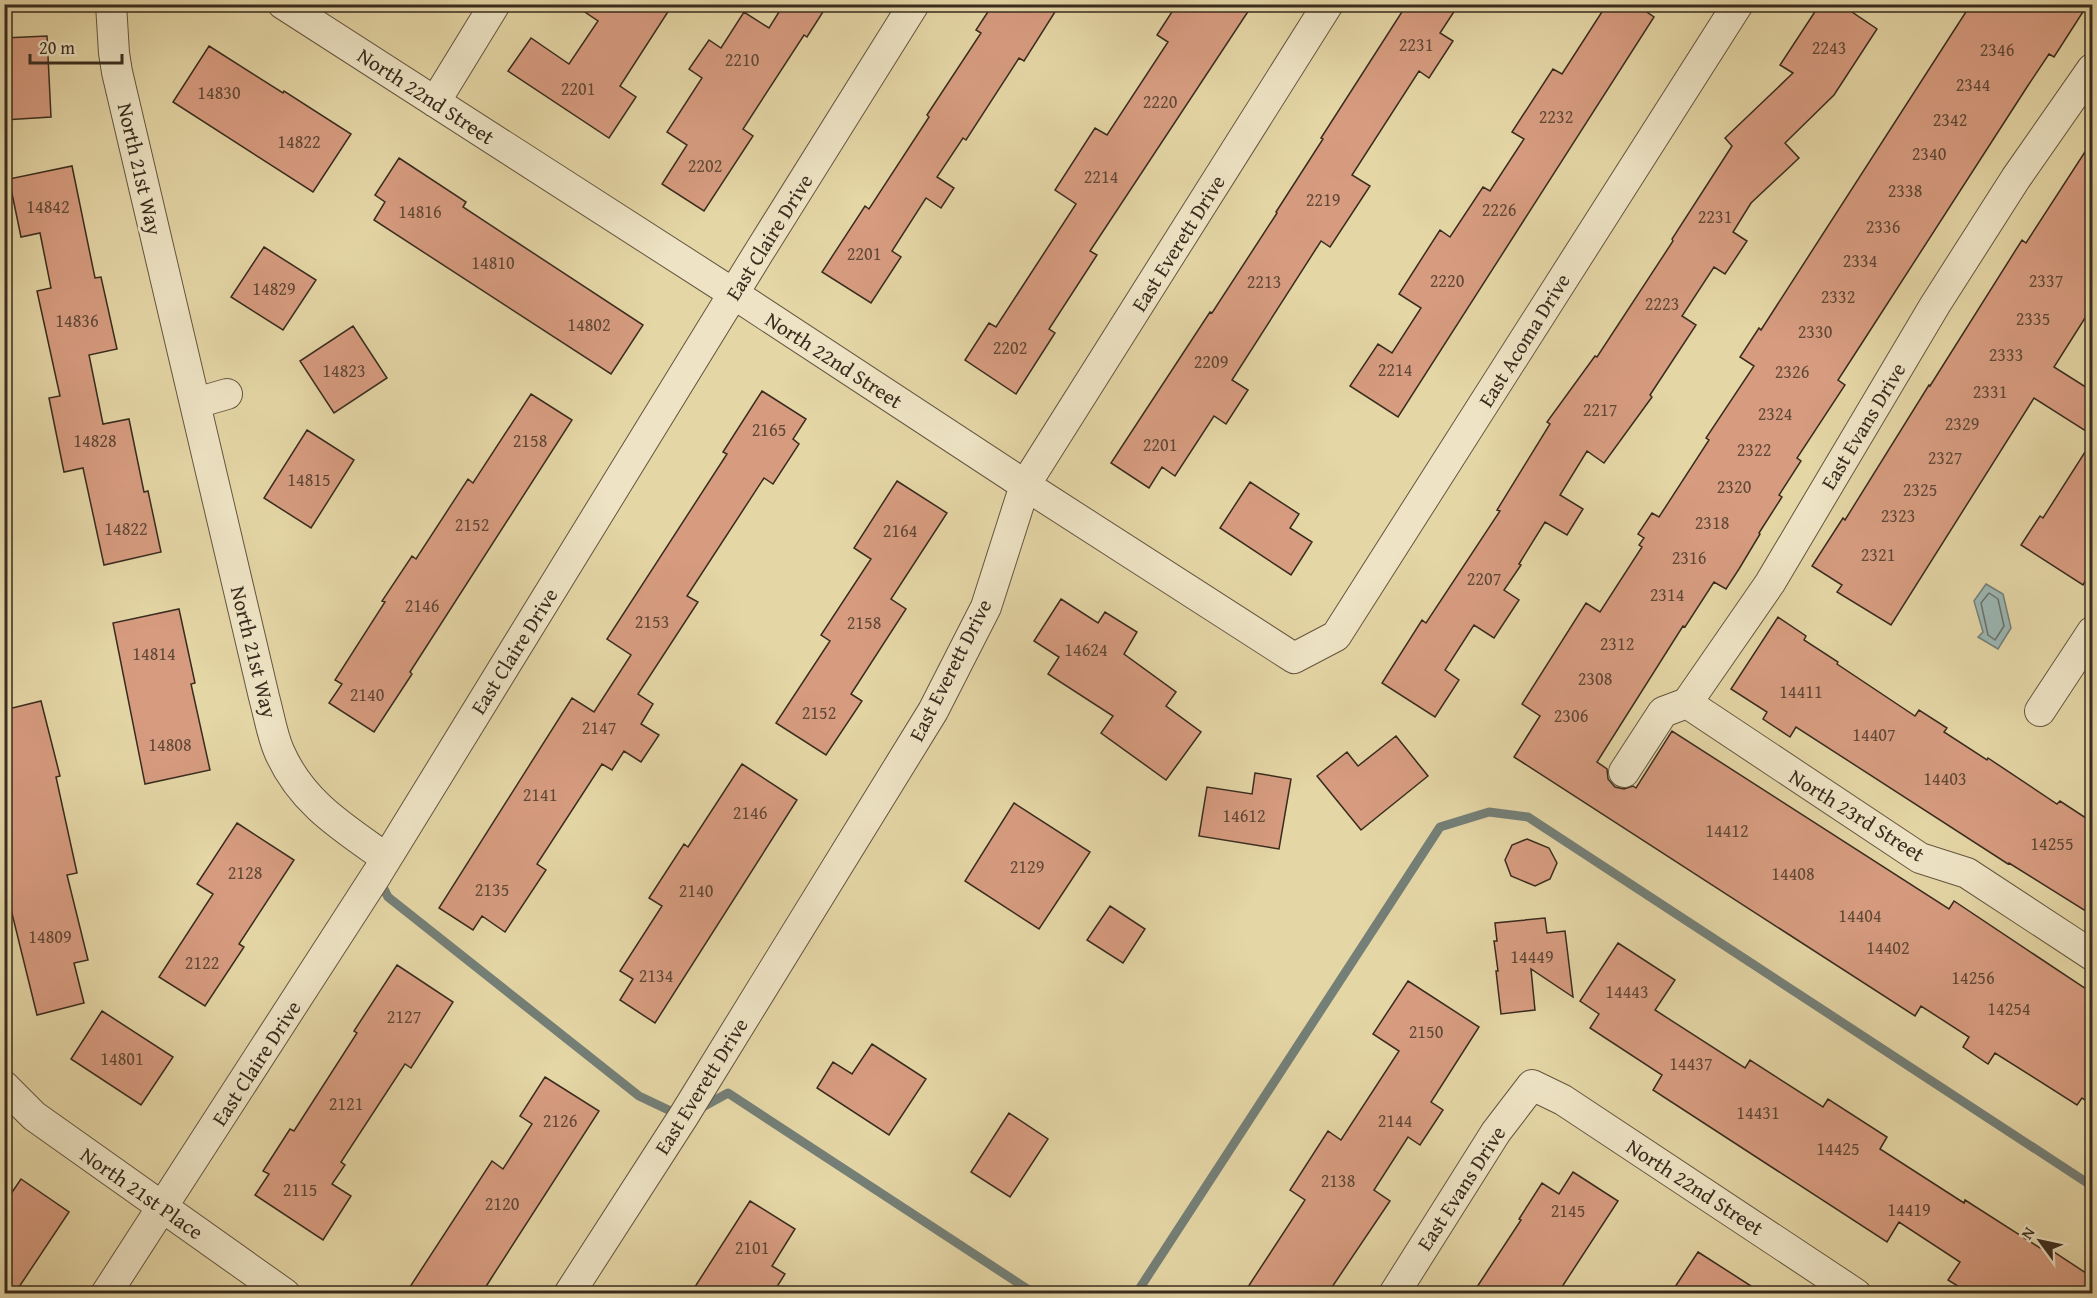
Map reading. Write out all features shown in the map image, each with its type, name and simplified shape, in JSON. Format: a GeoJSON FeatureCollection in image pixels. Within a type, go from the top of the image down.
{"type":"FeatureCollection","features":[{"type":"Feature","properties":{"kind":"street","name":"North 21st Way"},"geometry":{"type":"LineString","coordinates":[[111,4],[117,72],[279,750],[298,787],[326,816],[386,858]]}},
{"type":"Feature","properties":{"kind":"street","name":"North 22nd Street"},"geometry":{"type":"LineString","coordinates":[[283,4],[1294,658]]}},
{"type":"Feature","properties":{"kind":"street"},"geometry":{"type":"LineString","coordinates":[[435,102],[495,4]]}},
{"type":"Feature","properties":{"kind":"street","name":"East Claire Drive"},"geometry":{"type":"LineString","coordinates":[[106,1293],[386,858],[914,4]]}},
{"type":"Feature","properties":{"kind":"street","name":"East Everett Drive"},"geometry":{"type":"LineString","coordinates":[[569,1293],[683,1117],[933,711],[986,607],[1025,485],[1328,4]]}},
{"type":"Feature","properties":{"kind":"street","name":"East Acoma Drive"},"geometry":{"type":"LineString","coordinates":[[1294,658],[1336,636],[1738,4]]}},
{"type":"Feature","properties":{"kind":"street","name":"East Evans Drive"},"geometry":{"type":"LineString","coordinates":[[1624,772],[1663,712],[1687,703],[1770,583],[1959,266],[2016,178],[2092,69]]}},
{"type":"Feature","properties":{"kind":"street"},"geometry":{"type":"LineString","coordinates":[[196,403],[227,394]]}},
{"type":"Feature","properties":{"kind":"street"},"geometry":{"type":"LineString","coordinates":[[2040,711],[2092,632]]}},
{"type":"Feature","properties":{"kind":"street","name":"North 23rd Street"},"geometry":{"type":"LineString","coordinates":[[1687,703],[1920,858],[1967,873],[2092,955]]}},
{"type":"Feature","properties":{"kind":"street","name":"North 22nd Street"},"geometry":{"type":"LineString","coordinates":[[1532,1085],[1563,1100],[1852,1292]]}},
{"type":"Feature","properties":{"kind":"street","name":"East Evans Drive"},"geometry":{"type":"LineString","coordinates":[[1394,1293],[1496,1132],[1532,1085]]}},
{"type":"Feature","properties":{"kind":"street","name":"North 21st Place"},"geometry":{"type":"LineString","coordinates":[[4,1086],[34,1116],[285,1293]]}},
{"type":"Feature","properties":{"kind":"water"},"geometry":{"type":"Polygon","coordinates":[[[1986,584],[2003,594],[2011,628],[1998,649],[1978,637],[1983,632],[1974,601],[1986,584]]]}},
{"type":"Feature","properties":{"kind":"building"},"geometry":{"type":"Polygon","coordinates":[[[573,4],[673,4],[620,86],[636,97],[609,138],[508,71],[531,38],[569,64],[598,21],[573,4]]]}},
{"type":"Feature","properties":{"kind":"building"},"geometry":{"type":"Polygon","coordinates":[[[784,4],[828,4],[807,37],[804,35],[743,129],[753,136],[704,211],[662,184],[687,145],[667,132],[702,78],[689,69],[709,40],[721,48],[744,12],[769,28],[784,4]]]}},
{"type":"Feature","properties":{"kind":"building"},"geometry":{"type":"Polygon","coordinates":[[[993,4],[1060,4],[1024,61],[1019,58],[966,140],[963,138],[937,177],[954,188],[941,208],[926,198],[892,251],[901,257],[871,303],[822,272],[865,206],[869,209],[929,117],[927,115],[981,33],[976,30],[993,4]]]}},
{"type":"Feature","properties":{"kind":"building"},"geometry":{"type":"Polygon","coordinates":[[[1177,4],[1253,4],[1090,251],[1097,255],[1049,329],[1055,333],[1016,394],[965,360],[989,323],[996,327],[1076,204],[1055,190],[1095,128],[1107,135],[1168,42],[1157,35],[1177,4]]]}},
{"type":"Feature","properties":{"kind":"building"},"geometry":{"type":"Polygon","coordinates":[[[1407,4],[1459,4],[1440,33],[1453,41],[1429,78],[1419,71],[1352,175],[1370,186],[1330,247],[1321,241],[1232,380],[1248,390],[1226,424],[1214,416],[1175,476],[1162,467],[1149,488],[1111,463],[1277,213],[1323,139],[1321,138],[1407,4]]]}},
{"type":"Feature","properties":{"kind":"building"},"geometry":{"type":"Polygon","coordinates":[[[1607,4],[1635,4],[1654,17],[1398,417],[1350,386],[1378,344],[1392,353],[1421,308],[1399,294],[1440,230],[1450,237],[1483,187],[1490,191],[1524,139],[1512,132],[1553,69],[1562,74],[1607,4]]]}},
{"type":"Feature","properties":{"kind":"building"},"geometry":{"type":"Polygon","coordinates":[[[1820,4],[1840,4],[1877,29],[1834,95],[1785,143],[1799,158],[1751,203],[1733,232],[1747,241],[1725,274],[1714,267],[1682,316],[1696,325],[1650,395],[1652,397],[1604,463],[1587,451],[1560,495],[1583,509],[1567,535],[1545,522],[1504,590],[1519,600],[1494,638],[1474,625],[1445,670],[1459,680],[1435,717],[1382,683],[1422,620],[1426,623],[1500,511],[1497,510],[1550,424],[1547,422],[1595,356],[1597,357],[1673,241],[1672,239],[1732,146],[1725,138],[1793,73],[1780,65],[1820,4]]]}},
{"type":"Feature","properties":{"kind":"building"},"geometry":{"type":"Polygon","coordinates":[[[1971,4],[2088,4],[2054,57],[2049,54],[2027,87],[1838,380],[1845,385],[1797,458],[1801,461],[1779,495],[1782,497],[1739,569],[1726,589],[1714,582],[1685,627],[1683,626],[1597,762],[1607,769],[1608,779],[1615,787],[1624,789],[1633,786],[1636,788],[1672,731],[1949,909],[1954,901],[2092,993],[2092,1105],[2082,1098],[2077,1105],[1995,1053],[1988,1064],[1963,1047],[1969,1037],[1921,1006],[1915,1016],[1514,757],[1540,716],[1522,704],[1586,603],[1600,612],[1642,547],[1639,545],[1644,538],[1638,534],[1652,513],[1659,517],[1709,440],[1706,438],[1754,366],[1740,357],[1759,328],[1761,330],[1971,4]]]}},
{"type":"Feature","properties":{"kind":"building"},"geometry":{"type":"Polygon","coordinates":[[[47,36],[51,117],[4,120],[4,38],[47,36]]]}},
{"type":"Feature","properties":{"kind":"building"},"geometry":{"type":"Polygon","coordinates":[[[209,46],[351,134],[313,192],[173,102],[209,46]]]}},
{"type":"Feature","properties":{"kind":"building"},"geometry":{"type":"Polygon","coordinates":[[[2092,141],[2092,307],[2054,367],[2092,391],[2092,435],[2034,398],[1891,625],[1837,592],[1842,585],[1812,566],[1843,518],[1845,520],[2022,240],[2026,243],[2092,141]]]}},
{"type":"Feature","properties":{"kind":"building"},"geometry":{"type":"Polygon","coordinates":[[[399,158],[466,202],[463,207],[643,325],[611,374],[374,220],[385,202],[375,195],[399,158]]]}},
{"type":"Feature","properties":{"kind":"building"},"geometry":{"type":"Polygon","coordinates":[[[72,166],[95,278],[101,277],[117,349],[89,355],[103,424],[129,419],[144,492],[148,491],[161,552],[104,565],[83,468],[64,472],[49,398],[60,396],[37,291],[51,288],[40,233],[21,237],[9,179],[72,166]]]}},
{"type":"Feature","properties":{"kind":"building"},"geometry":{"type":"Polygon","coordinates":[[[264,247],[316,280],[283,330],[231,297],[264,247]]]}},
{"type":"Feature","properties":{"kind":"building"},"geometry":{"type":"Polygon","coordinates":[[[353,326],[387,378],[334,413],[300,361],[353,326]]]}},
{"type":"Feature","properties":{"kind":"building"},"geometry":{"type":"Polygon","coordinates":[[[762,391],[806,419],[793,439],[799,444],[773,484],[764,478],[687,596],[698,602],[638,694],[653,704],[641,724],[659,735],[641,762],[624,751],[612,770],[602,764],[537,864],[546,870],[505,932],[482,916],[473,930],[439,908],[572,698],[594,712],[631,655],[607,639],[727,454],[723,452],[762,391]]]}},
{"type":"Feature","properties":{"kind":"building"},"geometry":{"type":"Polygon","coordinates":[[[531,394],[572,420],[374,732],[329,703],[342,684],[335,680],[412,556],[416,559],[468,479],[473,483],[531,394]]]}},
{"type":"Feature","properties":{"kind":"building"},"geometry":{"type":"Polygon","coordinates":[[[307,430],[354,460],[311,528],[264,498],[307,430]]]}},
{"type":"Feature","properties":{"kind":"building"},"geometry":{"type":"Polygon","coordinates":[[[2092,441],[2092,570],[2083,585],[2021,545],[2040,516],[2043,518],[2092,441]]]}},
{"type":"Feature","properties":{"kind":"building"},"geometry":{"type":"Polygon","coordinates":[[[897,481],[947,513],[891,599],[906,609],[851,694],[862,701],[826,755],[776,723],[830,641],[821,635],[871,559],[854,548],[897,481]]]}},
{"type":"Feature","properties":{"kind":"building"},"geometry":{"type":"Polygon","coordinates":[[[1250,482],[1299,514],[1290,528],[1312,542],[1291,575],[1220,528],[1250,482]]]}},
{"type":"Feature","properties":{"kind":"building"},"geometry":{"type":"Polygon","coordinates":[[[1061,599],[1098,623],[1105,612],[1137,632],[1124,654],[1176,692],[1166,706],[1201,732],[1166,780],[1101,733],[1113,716],[1048,674],[1059,657],[1034,641],[1061,599]]]}},
{"type":"Feature","properties":{"kind":"building"},"geometry":{"type":"Polygon","coordinates":[[[179,609],[195,683],[191,684],[210,770],[145,784],[113,623],[179,609]]]}},
{"type":"Feature","properties":{"kind":"building"},"geometry":{"type":"Polygon","coordinates":[[[1778,617],[1806,636],[1804,640],[1838,662],[1837,664],[1915,716],[1919,710],[1947,728],[1944,732],[1987,760],[1988,758],[2057,804],[2060,801],[2092,822],[2092,915],[2008,864],[1796,727],[1790,737],[1763,719],[1767,712],[1731,689],[1778,617]]]}},
{"type":"Feature","properties":{"kind":"building"},"geometry":{"type":"Polygon","coordinates":[[[41,701],[60,776],[56,777],[77,873],[67,875],[88,960],[74,963],[84,1003],[37,1015],[4,881],[4,710],[41,701]]]}},
{"type":"Feature","properties":{"kind":"building"},"geometry":{"type":"Polygon","coordinates":[[[1396,736],[1428,776],[1361,830],[1317,776],[1347,752],[1358,766],[1396,736]]]}},
{"type":"Feature","properties":{"kind":"building"},"geometry":{"type":"Polygon","coordinates":[[[742,764],[797,800],[655,1023],[620,1000],[633,979],[620,971],[662,906],[649,898],[684,844],[688,847],[742,764]]]}},
{"type":"Feature","properties":{"kind":"building"},"geometry":{"type":"Polygon","coordinates":[[[1255,773],[1291,779],[1279,849],[1199,836],[1207,787],[1252,794],[1255,773]]]}},
{"type":"Feature","properties":{"kind":"building"},"geometry":{"type":"Polygon","coordinates":[[[1014,803],[1090,852],[1039,929],[965,881],[1014,803]]]}},
{"type":"Feature","properties":{"kind":"building"},"geometry":{"type":"Polygon","coordinates":[[[237,823],[294,860],[239,944],[244,947],[205,1006],[159,977],[213,894],[197,884],[237,823]]]}},
{"type":"Feature","properties":{"kind":"building"},"geometry":{"type":"Polygon","coordinates":[[[1527,839],[1549,848],[1557,863],[1550,879],[1535,886],[1511,876],[1505,860],[1512,845],[1527,839]]]}},
{"type":"Feature","properties":{"kind":"building"},"geometry":{"type":"Polygon","coordinates":[[[1110,906],[1145,929],[1123,963],[1087,940],[1110,906]]]}},
{"type":"Feature","properties":{"kind":"building"},"geometry":{"type":"Polygon","coordinates":[[[1545,918],[1547,933],[1565,931],[1573,997],[1531,969],[1535,1010],[1501,1014],[1494,941],[1497,941],[1495,923],[1545,918]]]}},
{"type":"Feature","properties":{"kind":"building"},"geometry":{"type":"Polygon","coordinates":[[[1618,943],[1675,980],[1655,1010],[1745,1068],[1750,1060],[1823,1107],[1828,1099],[1887,1137],[1880,1149],[1964,1203],[1965,1200],[2040,1248],[2042,1244],[2092,1277],[2092,1293],[1969,1293],[1948,1280],[1960,1262],[1899,1222],[1887,1242],[1653,1090],[1662,1075],[1590,1028],[1599,1014],[1580,1001],[1618,943]]]}},
{"type":"Feature","properties":{"kind":"building"},"geometry":{"type":"Polygon","coordinates":[[[397,965],[453,1002],[411,1068],[405,1064],[341,1162],[345,1165],[332,1184],[351,1196],[323,1240],[255,1195],[269,1174],[263,1171],[290,1129],[294,1131],[357,1033],[354,1031],[397,965]]]}},
{"type":"Feature","properties":{"kind":"building"},"geometry":{"type":"Polygon","coordinates":[[[1408,981],[1479,1027],[1431,1102],[1443,1110],[1420,1145],[1408,1137],[1374,1190],[1390,1201],[1328,1293],[1244,1293],[1305,1200],[1290,1190],[1328,1131],[1341,1140],[1399,1051],[1373,1034],[1408,981]]]}},
{"type":"Feature","properties":{"kind":"building"},"geometry":{"type":"Polygon","coordinates":[[[102,1011],[173,1057],[141,1105],[71,1059],[102,1011]]]}},
{"type":"Feature","properties":{"kind":"building"},"geometry":{"type":"Polygon","coordinates":[[[872,1044],[926,1079],[889,1135],[817,1088],[833,1062],[852,1074],[872,1044]]]}},
{"type":"Feature","properties":{"kind":"building"},"geometry":{"type":"Polygon","coordinates":[[[545,1077],[599,1111],[482,1293],[406,1293],[492,1161],[503,1169],[532,1124],[520,1116],[545,1077]]]}},
{"type":"Feature","properties":{"kind":"building"},"geometry":{"type":"Polygon","coordinates":[[[1009,1113],[1048,1139],[1010,1197],[971,1172],[1009,1113]]]}},
{"type":"Feature","properties":{"kind":"building"},"geometry":{"type":"Polygon","coordinates":[[[1573,1172],[1618,1201],[1558,1293],[1473,1293],[1521,1220],[1519,1219],[1542,1183],[1559,1194],[1573,1172]]]}},
{"type":"Feature","properties":{"kind":"building"},"geometry":{"type":"Polygon","coordinates":[[[21,1179],[69,1212],[15,1293],[4,1293],[4,1204],[21,1179]]]}},
{"type":"Feature","properties":{"kind":"building"},"geometry":{"type":"Polygon","coordinates":[[[750,1201],[795,1229],[772,1266],[785,1274],[773,1293],[691,1293],[750,1201]]]}},
{"type":"Feature","properties":{"kind":"building"},"geometry":{"type":"Polygon","coordinates":[[[1698,1252],[1762,1293],[1671,1293],[1698,1252]]]}},
{"type":"Feature","properties":{"kind":"waterway"},"geometry":{"type":"LineString","coordinates":[[1136,1294],[1440,827],[1489,812],[1528,817],[2092,1186]]}},
{"type":"Feature","properties":{"kind":"waterway"},"geometry":{"type":"LineString","coordinates":[[380,881],[388,897],[639,1096],[679,1115]]}},
{"type":"Feature","properties":{"kind":"waterway"},"geometry":{"type":"LineString","coordinates":[[699,1109],[728,1093],[1035,1294]]}}]}
